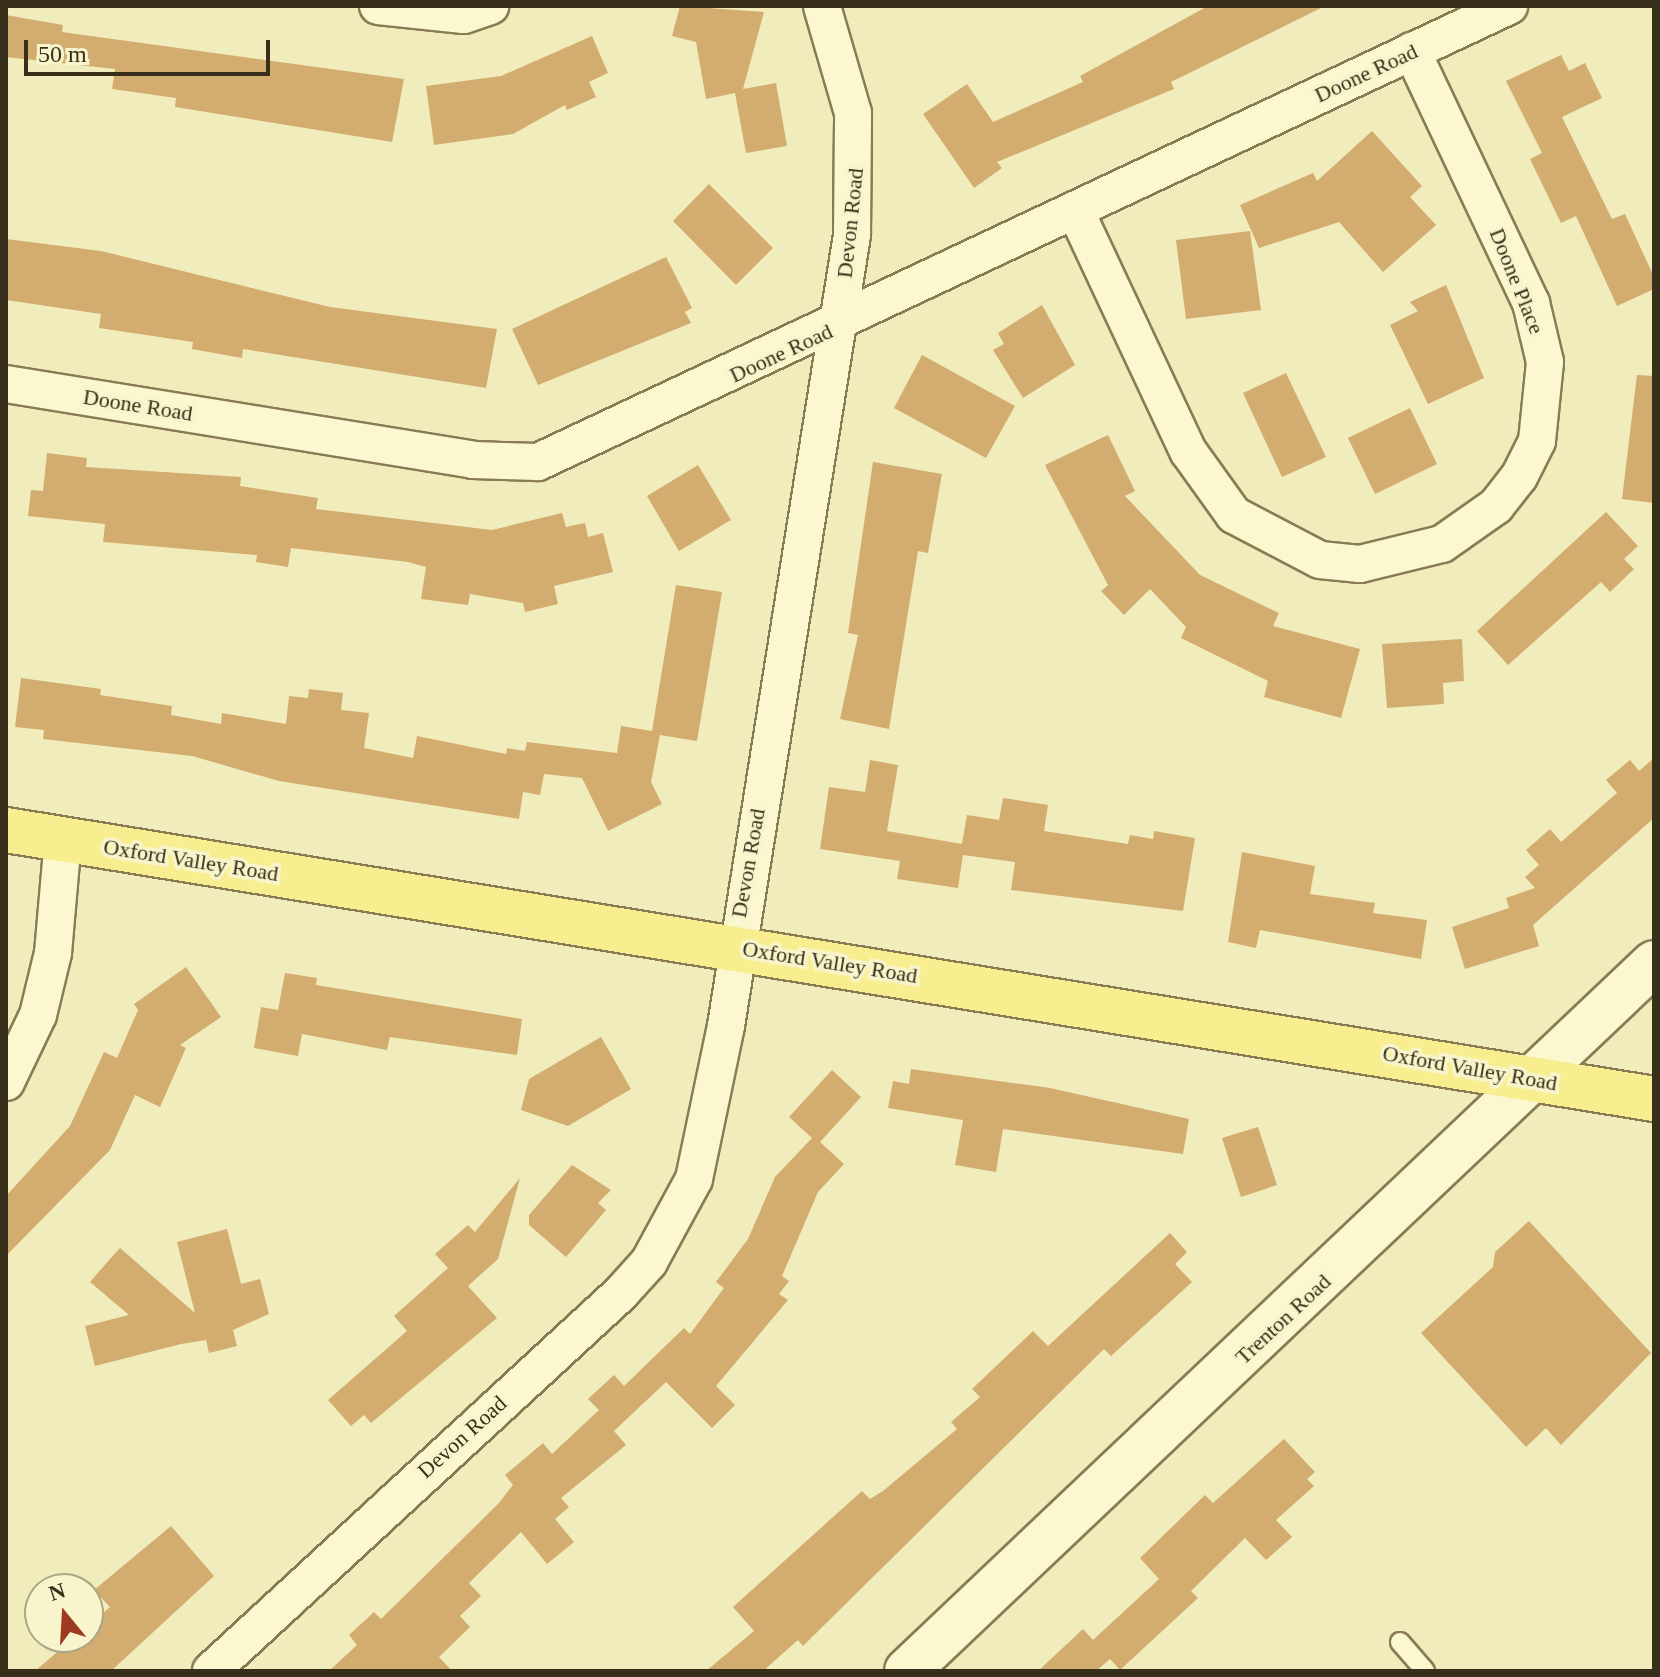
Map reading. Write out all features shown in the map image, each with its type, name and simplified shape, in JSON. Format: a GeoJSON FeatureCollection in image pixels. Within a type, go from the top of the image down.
{"type":"FeatureCollection","features":[{"type":"Feature","properties":{"kind":"main road","name":"Oxford Valley Road"},"geometry":{"type":"LineString","coordinates":[[6,830],[1654,1099]]}},
{"type":"Feature","properties":{"kind":"main road","name":"Trenton Road"},"geometry":{"type":"LineString","coordinates":[[907,1671],[1654,963]]}},
{"type":"Feature","properties":{"kind":"street"},"geometry":{"type":"LineString","coordinates":[[378,6],[464,15],[490,6]]}},
{"type":"Feature","properties":{"kind":"street","name":"Devon Road"},"geometry":{"type":"LineString","coordinates":[[211,1671],[649,1262],[694,1179],[710,1122],[734,947],[837,327],[857,160],[846,78],[822,6]]}},
{"type":"Feature","properties":{"kind":"street","name":"Doone Road"},"geometry":{"type":"LineString","coordinates":[[6,384],[516,464],[577,449],[1509,6]]}},
{"type":"Feature","properties":{"kind":"street","name":"Doone Place"},"geometry":{"type":"LineString","coordinates":[[1076,212],[1188,451],[1234,515],[1320,560],[1360,564],[1442,544],[1496,506],[1519,477],[1537,441],[1545,362],[1531,303],[1412,51]]}},
{"type":"Feature","properties":{"kind":"street"},"geometry":{"type":"LineString","coordinates":[[6,1082],[38,1015],[49,969],[63,839]]}},
{"type":"Feature","properties":{"kind":"lane"},"geometry":{"type":"LineString","coordinates":[[1400,1642],[1425,1671]]}},
{"type":"Feature","properties":{"kind":"building"},"geometry":{"type":"Polygon","coordinates":[[[680,6],[764,12],[743,89],[776,83],[787,146],[746,153],[735,93],[706,99],[696,42],[672,36],[680,6]]]}},
{"type":"Feature","properties":{"kind":"building"},"geometry":{"type":"Polygon","coordinates":[[[1208,6],[1325,6],[1171,82],[1174,89],[997,162],[1002,168],[974,188],[923,114],[967,84],[993,122],[1083,82],[1080,76],[1208,6]]]}},
{"type":"Feature","properties":{"kind":"building"},"geometry":{"type":"Polygon","coordinates":[[[6,15],[63,25],[62,32],[404,79],[392,142],[175,107],[176,98],[112,89],[115,69],[6,57],[6,15]]]}},
{"type":"Feature","properties":{"kind":"building"},"geometry":{"type":"Polygon","coordinates":[[[592,36],[608,73],[589,82],[596,97],[567,110],[565,105],[513,134],[434,145],[426,86],[501,76],[592,36]]]}},
{"type":"Feature","properties":{"kind":"building"},"geometry":{"type":"Polygon","coordinates":[[[1561,55],[1569,71],[1585,63],[1602,98],[1562,117],[1612,219],[1625,214],[1654,277],[1654,289],[1617,306],[1576,216],[1561,223],[1530,159],[1542,153],[1506,81],[1561,55]]]}},
{"type":"Feature","properties":{"kind":"building"},"geometry":{"type":"Polygon","coordinates":[[[1372,131],[1422,186],[1410,197],[1436,225],[1383,272],[1339,222],[1259,248],[1240,205],[1313,173],[1317,181],[1372,131]]]}},
{"type":"Feature","properties":{"kind":"building"},"geometry":{"type":"Polygon","coordinates":[[[709,184],[773,248],[736,285],[673,221],[709,184]]]}},
{"type":"Feature","properties":{"kind":"building"},"geometry":{"type":"Polygon","coordinates":[[[1250,231],[1261,310],[1186,319],[1176,240],[1250,231]]]}},
{"type":"Feature","properties":{"kind":"building"},"geometry":{"type":"Polygon","coordinates":[[[6,239],[101,251],[330,307],[497,329],[486,388],[243,349],[242,358],[192,349],[193,342],[99,328],[101,314],[6,300],[6,239]]]}},
{"type":"Feature","properties":{"kind":"building"},"geometry":{"type":"Polygon","coordinates":[[[666,257],[692,308],[685,312],[691,323],[538,385],[512,329],[666,257]]]}},
{"type":"Feature","properties":{"kind":"building"},"geometry":{"type":"Polygon","coordinates":[[[1446,285],[1484,378],[1428,404],[1390,325],[1418,311],[1410,302],[1446,285]]]}},
{"type":"Feature","properties":{"kind":"building"},"geometry":{"type":"Polygon","coordinates":[[[1042,305],[1075,365],[1023,398],[993,350],[1004,344],[998,333],[1042,305]]]}},
{"type":"Feature","properties":{"kind":"building"},"geometry":{"type":"Polygon","coordinates":[[[922,355],[1015,406],[986,458],[894,408],[922,355]]]}},
{"type":"Feature","properties":{"kind":"building"},"geometry":{"type":"Polygon","coordinates":[[[1286,373],[1326,457],[1282,477],[1243,393],[1286,373]]]}},
{"type":"Feature","properties":{"kind":"building"},"geometry":{"type":"Polygon","coordinates":[[[1637,375],[1654,376],[1654,503],[1622,499],[1637,375]]]}},
{"type":"Feature","properties":{"kind":"building"},"geometry":{"type":"Polygon","coordinates":[[[1410,408],[1437,464],[1375,494],[1348,438],[1410,408]]]}},
{"type":"Feature","properties":{"kind":"building"},"geometry":{"type":"Polygon","coordinates":[[[1108,435],[1135,491],[1125,496],[1200,575],[1279,613],[1273,626],[1360,649],[1341,718],[1264,697],[1268,681],[1181,638],[1186,627],[1150,589],[1124,615],[1101,591],[1108,585],[1045,465],[1108,435]]]}},
{"type":"Feature","properties":{"kind":"building"},"geometry":{"type":"Polygon","coordinates":[[[47,453],[87,458],[86,467],[241,477],[240,486],[318,498],[316,509],[492,530],[562,513],[566,527],[585,523],[588,537],[603,533],[613,572],[554,586],[558,604],[525,612],[523,603],[470,594],[468,605],[421,599],[426,567],[408,562],[291,548],[288,567],[256,562],[257,555],[103,542],[105,524],[28,516],[31,490],[43,491],[47,453]]]}},
{"type":"Feature","properties":{"kind":"building"},"geometry":{"type":"Polygon","coordinates":[[[873,462],[942,474],[928,553],[918,551],[889,729],[840,719],[858,635],[848,633],[873,462]]]}},
{"type":"Feature","properties":{"kind":"building"},"geometry":{"type":"Polygon","coordinates":[[[698,465],[731,520],[679,551],[647,496],[698,465]]]}},
{"type":"Feature","properties":{"kind":"building"},"geometry":{"type":"Polygon","coordinates":[[[1606,512],[1638,546],[1624,559],[1634,569],[1610,592],[1601,582],[1508,665],[1477,631],[1606,512]]]}},
{"type":"Feature","properties":{"kind":"building"},"geometry":{"type":"Polygon","coordinates":[[[676,585],[722,592],[697,741],[660,735],[651,782],[662,804],[608,831],[582,778],[544,774],[540,795],[523,792],[519,819],[279,781],[192,756],[43,739],[44,730],[15,727],[21,678],[101,689],[100,695],[172,706],[171,715],[221,724],[222,713],[286,724],[289,696],[308,698],[309,689],[343,693],[341,710],[369,713],[364,748],[413,758],[417,736],[506,754],[507,748],[525,751],[527,742],[617,753],[621,726],[652,731],[676,585]]]}},
{"type":"Feature","properties":{"kind":"building"},"geometry":{"type":"Polygon","coordinates":[[[1462,639],[1464,681],[1443,683],[1444,704],[1387,708],[1382,644],[1462,639]]]}},
{"type":"Feature","properties":{"kind":"building"},"geometry":{"type":"Polygon","coordinates":[[[1654,758],[1654,818],[1533,925],[1539,946],[1465,969],[1452,927],[1509,908],[1506,898],[1535,888],[1525,877],[1539,865],[1526,850],[1550,829],[1561,842],[1617,793],[1606,780],[1630,760],[1639,771],[1654,758]]]}},
{"type":"Feature","properties":{"kind":"building"},"geometry":{"type":"Polygon","coordinates":[[[870,760],[898,765],[887,831],[962,844],[967,815],[999,820],[1003,798],[1048,805],[1044,831],[1128,844],[1130,835],[1153,839],[1154,831],[1195,838],[1183,911],[1011,890],[1015,862],[963,855],[958,888],[897,879],[900,861],[820,849],[829,787],[865,792],[870,760]]]}},
{"type":"Feature","properties":{"kind":"building"},"geometry":{"type":"Polygon","coordinates":[[[1242,852],[1315,866],[1310,894],[1375,903],[1373,913],[1427,920],[1421,959],[1260,930],[1256,948],[1228,942],[1242,852]]]}},
{"type":"Feature","properties":{"kind":"building"},"geometry":{"type":"Polygon","coordinates":[[[186,967],[221,1017],[180,1045],[186,1048],[160,1107],[135,1095],[110,1150],[6,1256],[6,1196],[70,1126],[104,1052],[117,1058],[138,1010],[134,1004],[186,967]]]}},
{"type":"Feature","properties":{"kind":"building"},"geometry":{"type":"Polygon","coordinates":[[[285,973],[317,978],[316,985],[522,1019],[517,1055],[390,1037],[387,1050],[302,1034],[298,1056],[254,1048],[261,1007],[278,1010],[285,973]]]}},
{"type":"Feature","properties":{"kind":"building"},"geometry":{"type":"Polygon","coordinates":[[[601,1037],[631,1089],[568,1126],[521,1110],[529,1079],[601,1037]]]}},
{"type":"Feature","properties":{"kind":"building"},"geometry":{"type":"Polygon","coordinates":[[[911,1069],[1050,1088],[1189,1119],[1183,1154],[1003,1129],[996,1172],[955,1165],[963,1120],[888,1108],[893,1081],[909,1084],[911,1069]]]}},
{"type":"Feature","properties":{"kind":"building"},"geometry":{"type":"Polygon","coordinates":[[[832,1070],[861,1097],[820,1142],[844,1164],[818,1192],[782,1276],[789,1281],[779,1294],[788,1300],[716,1386],[735,1405],[712,1428],[666,1382],[614,1431],[626,1445],[561,1498],[569,1507],[555,1519],[574,1542],[547,1564],[521,1532],[469,1583],[481,1596],[460,1616],[470,1627],[439,1657],[452,1671],[329,1671],[357,1645],[349,1635],[374,1612],[381,1619],[498,1504],[513,1485],[505,1475],[543,1443],[552,1454],[599,1410],[588,1399],[614,1375],[624,1386],[684,1328],[690,1334],[724,1288],[716,1282],[748,1239],[775,1177],[812,1138],[789,1117],[832,1070]]]}},
{"type":"Feature","properties":{"kind":"building"},"geometry":{"type":"Polygon","coordinates":[[[1258,1127],[1277,1185],[1241,1197],[1222,1138],[1258,1127]]]}},
{"type":"Feature","properties":{"kind":"building"},"geometry":{"type":"Polygon","coordinates":[[[572,1165],[611,1190],[598,1203],[606,1210],[566,1257],[529,1225],[529,1215],[572,1165]]]}},
{"type":"Feature","properties":{"kind":"building"},"geometry":{"type":"Polygon","coordinates":[[[520,1178],[498,1259],[468,1286],[497,1318],[371,1423],[364,1415],[351,1426],[328,1400],[407,1331],[394,1316],[448,1268],[435,1254],[468,1225],[475,1232],[520,1178]]]}},
{"type":"Feature","properties":{"kind":"building"},"geometry":{"type":"Polygon","coordinates":[[[1529,1221],[1651,1353],[1561,1445],[1546,1428],[1526,1447],[1421,1333],[1493,1267],[1495,1252],[1529,1221]]]}},
{"type":"Feature","properties":{"kind":"building"},"geometry":{"type":"Polygon","coordinates":[[[227,1229],[241,1284],[260,1279],[269,1314],[233,1330],[237,1346],[209,1353],[206,1340],[95,1366],[85,1326],[129,1315],[90,1282],[120,1248],[195,1313],[177,1242],[227,1229]]]}},
{"type":"Feature","properties":{"kind":"building"},"geometry":{"type":"Polygon","coordinates":[[[1170,1233],[1187,1252],[1175,1264],[1192,1282],[1111,1356],[1104,1349],[803,1646],[798,1640],[763,1671],[706,1671],[754,1631],[733,1607],[862,1491],[870,1499],[883,1491],[957,1429],[951,1422],[980,1397],[972,1389],[1033,1331],[1048,1346],[1170,1233]]]}},
{"type":"Feature","properties":{"kind":"building"},"geometry":{"type":"Polygon","coordinates":[[[1284,1439],[1315,1472],[1307,1479],[1314,1486],[1276,1520],[1292,1537],[1266,1560],[1245,1538],[1191,1591],[1198,1598],[1120,1670],[1110,1659],[1096,1671],[1038,1671],[1083,1629],[1093,1640],[1159,1579],[1140,1558],[1205,1495],[1213,1503],[1284,1439]]]}},
{"type":"Feature","properties":{"kind":"building"},"geometry":{"type":"Polygon","coordinates":[[[171,1526],[214,1576],[111,1671],[35,1671],[56,1653],[104,1653],[104,1612],[110,1607],[104,1601],[104,1582],[171,1526]]]}}]}
